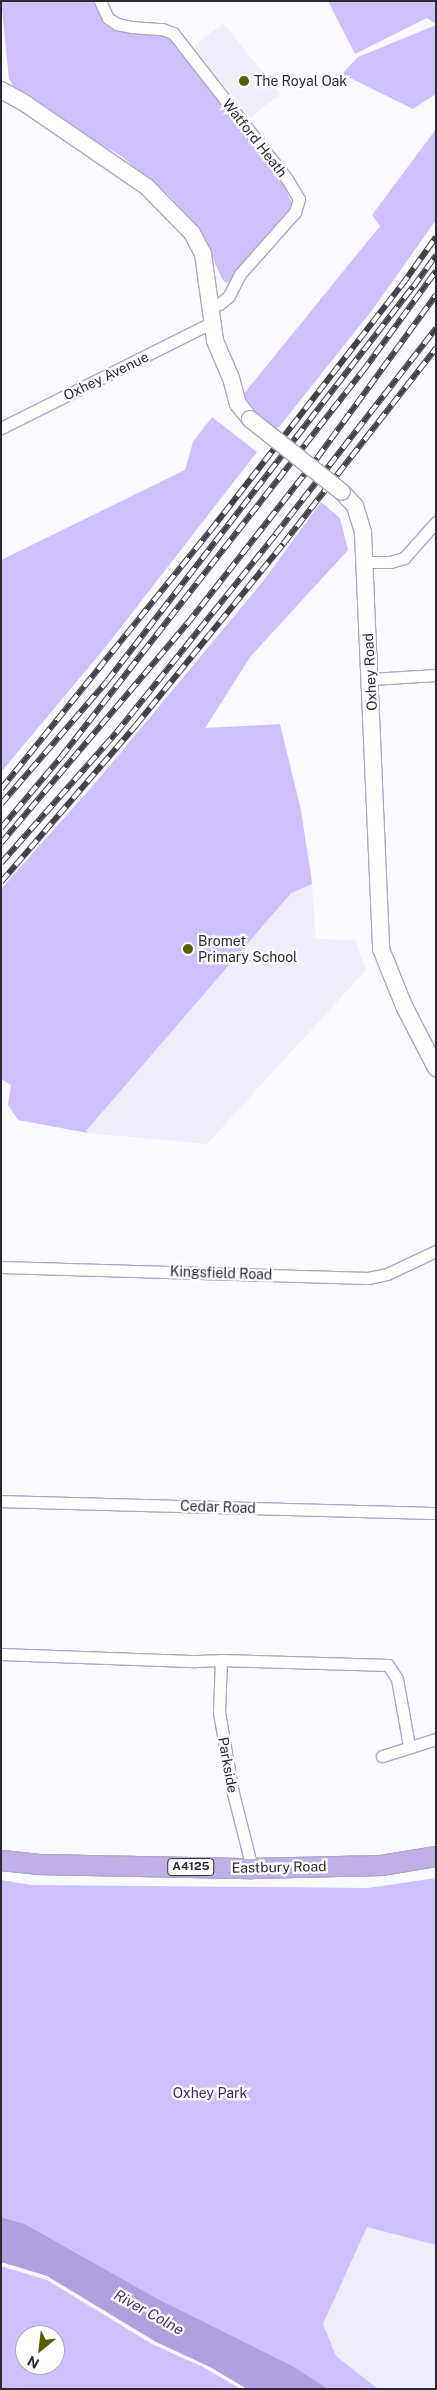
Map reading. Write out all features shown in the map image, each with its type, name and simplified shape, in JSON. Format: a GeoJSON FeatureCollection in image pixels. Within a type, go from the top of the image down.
{"type":"FeatureCollection","features":[{"type":"Feature","properties":{"kind":"main road","name":"Eastbury Road"},"geometry":{"type":"LineString","coordinates":[[1,1860],[37,1864],[252,1868],[381,1865],[436,1856]]}},
{"type":"Feature","properties":{"kind":"street","name":"Watford Heath"},"geometry":{"type":"LineString","coordinates":[[100,1],[108,18],[117,24],[162,29],[173,33],[291,184],[299,199],[295,212],[240,274],[229,296],[219,304],[210,306]]}},
{"type":"Feature","properties":{"kind":"street"},"geometry":{"type":"LineString","coordinates":[[1,90],[121,168],[147,187],[174,212],[192,233],[203,254],[211,324]]}},
{"type":"Feature","properties":{"kind":"street","name":"Oxhey Road"},"geometry":{"type":"LineString","coordinates":[[211,324],[215,341],[231,378],[238,404],[250,419],[342,492],[358,512],[363,533],[365,562],[381,949],[404,1006],[436,1068]]}},
{"type":"Feature","properties":{"kind":"street","name":"Oxhey Avenue"},"geometry":{"type":"LineString","coordinates":[[1,428],[211,324]]}},
{"type":"Feature","properties":{"kind":"street"},"geometry":{"type":"LineString","coordinates":[[365,562],[390,562],[404,558],[436,522]]}},
{"type":"Feature","properties":{"kind":"street"},"geometry":{"type":"LineString","coordinates":[[371,678],[436,675]]}},
{"type":"Feature","properties":{"kind":"street","name":"Kingsfield Road"},"geometry":{"type":"LineString","coordinates":[[1,1267],[368,1278],[387,1274],[436,1251]]}},
{"type":"Feature","properties":{"kind":"street","name":"Cedar Road"},"geometry":{"type":"LineString","coordinates":[[1,1501],[436,1513]]}},
{"type":"Feature","properties":{"kind":"street"},"geometry":{"type":"LineString","coordinates":[[1,1654],[388,1665],[397,1679],[409,1746]]}},
{"type":"Feature","properties":{"kind":"street","name":"Parkside"},"geometry":{"type":"LineString","coordinates":[[221,1660],[219,1712],[232,1793],[252,1868]]}},
{"type":"Feature","properties":{"kind":"street"},"geometry":{"type":"LineString","coordinates":[[382,1756],[436,1739]]}},
{"type":"Feature","properties":{"kind":"shaded area"},"geometry":{"type":"Polygon","coordinates":[[[223,23],[280,94],[251,118],[193,47],[223,23]]]}},
{"type":"Feature","properties":{"kind":"shaded area","name":"Bromet Primary School"},"geometry":{"type":"Polygon","coordinates":[[[309,848],[316,939],[355,940],[366,970],[207,1144],[88,1133],[1,1064],[1,966],[309,848]]]}},
{"type":"Feature","properties":{"kind":"shaded area"},"geometry":{"type":"Polygon","coordinates":[[[367,2226],[436,2245],[436,2389],[378,2389],[336,2356],[323,2324],[367,2226]]]}},
{"type":"Feature","properties":{"kind":"green space"},"geometry":{"type":"Polygon","coordinates":[[[1,1],[93,1],[106,25],[118,29],[169,35],[285,187],[293,206],[231,281],[226,283],[222,279],[202,233],[170,196],[121,156],[52,115],[15,89],[9,79],[1,1]]]}},
{"type":"Feature","properties":{"kind":"green space"},"geometry":{"type":"Polygon","coordinates":[[[328,1],[436,1],[436,24],[427,18],[355,54],[328,1]]]}},
{"type":"Feature","properties":{"kind":"green space"},"geometry":{"type":"Polygon","coordinates":[[[436,25],[436,94],[413,109],[342,74],[358,57],[436,25]]]}},
{"type":"Feature","properties":{"kind":"green space"},"geometry":{"type":"Polygon","coordinates":[[[436,129],[436,220],[373,309],[279,427],[274,429],[255,414],[242,396],[380,226],[372,215],[436,129]]]}},
{"type":"Feature","properties":{"kind":"green space"},"geometry":{"type":"Polygon","coordinates":[[[212,417],[257,452],[104,649],[1,772],[1,560],[185,470],[193,442],[212,417]]]}},
{"type":"Feature","properties":{"kind":"green space","name":"Bromet Primary School"},"geometry":{"type":"Polygon","coordinates":[[[321,502],[340,518],[348,550],[251,656],[205,728],[280,724],[301,810],[312,884],[291,893],[86,1131],[88,1133],[18,1120],[8,1105],[11,1085],[1,1079],[1,889],[97,781],[264,580],[321,502]]]}},
{"type":"Feature","properties":{"kind":"green space","name":"Oxhey Park"},"geometry":{"type":"Polygon","coordinates":[[[436,1878],[436,2245],[367,2227],[323,2324],[336,2356],[378,2389],[322,2389],[229,2335],[158,2299],[25,2224],[1,2217],[1,1880],[32,1885],[368,1888],[436,1878]]]}},
{"type":"Feature","properties":{"kind":"green space"},"geometry":{"type":"Polygon","coordinates":[[[1,2266],[47,2280],[152,2344],[203,2367],[241,2389],[1,2389],[1,2266]]]}},
{"type":"Feature","properties":{"kind":"water","name":"River Colne"},"geometry":{"type":"Polygon","coordinates":[[[1,2217],[25,2224],[158,2299],[294,2367],[328,2389],[247,2389],[210,2367],[156,2342],[47,2276],[1,2262],[1,2217]]]}},
{"type":"Feature","properties":{"kind":"railway"},"geometry":{"type":"LineString","coordinates":[[1,789],[210,531],[401,286],[436,237]]}},
{"type":"Feature","properties":{"kind":"railway"},"geometry":{"type":"LineString","coordinates":[[1,804],[107,681],[436,255]]}},
{"type":"Feature","properties":{"kind":"railway"},"geometry":{"type":"LineString","coordinates":[[1,828],[61,757],[362,372],[436,271]]}},
{"type":"Feature","properties":{"kind":"railway"},"geometry":{"type":"LineString","coordinates":[[1,843],[187,624],[317,458],[436,295]]}},
{"type":"Feature","properties":{"kind":"railway"},"geometry":{"type":"LineString","coordinates":[[1,863],[116,733],[275,535],[436,328]]}},
{"type":"Feature","properties":{"kind":"railway"},"geometry":{"type":"LineString","coordinates":[[1,882],[136,725],[283,544],[436,348]]}},
{"type":"Feature","properties":{"kind":"place","name":"The Royal Oak"},"geometry":{"type":"Point","coordinates":[244,81]}},
{"type":"Feature","properties":{"kind":"place","name":"Bromet Primary School"},"geometry":{"type":"Point","coordinates":[188,949]}}]}
